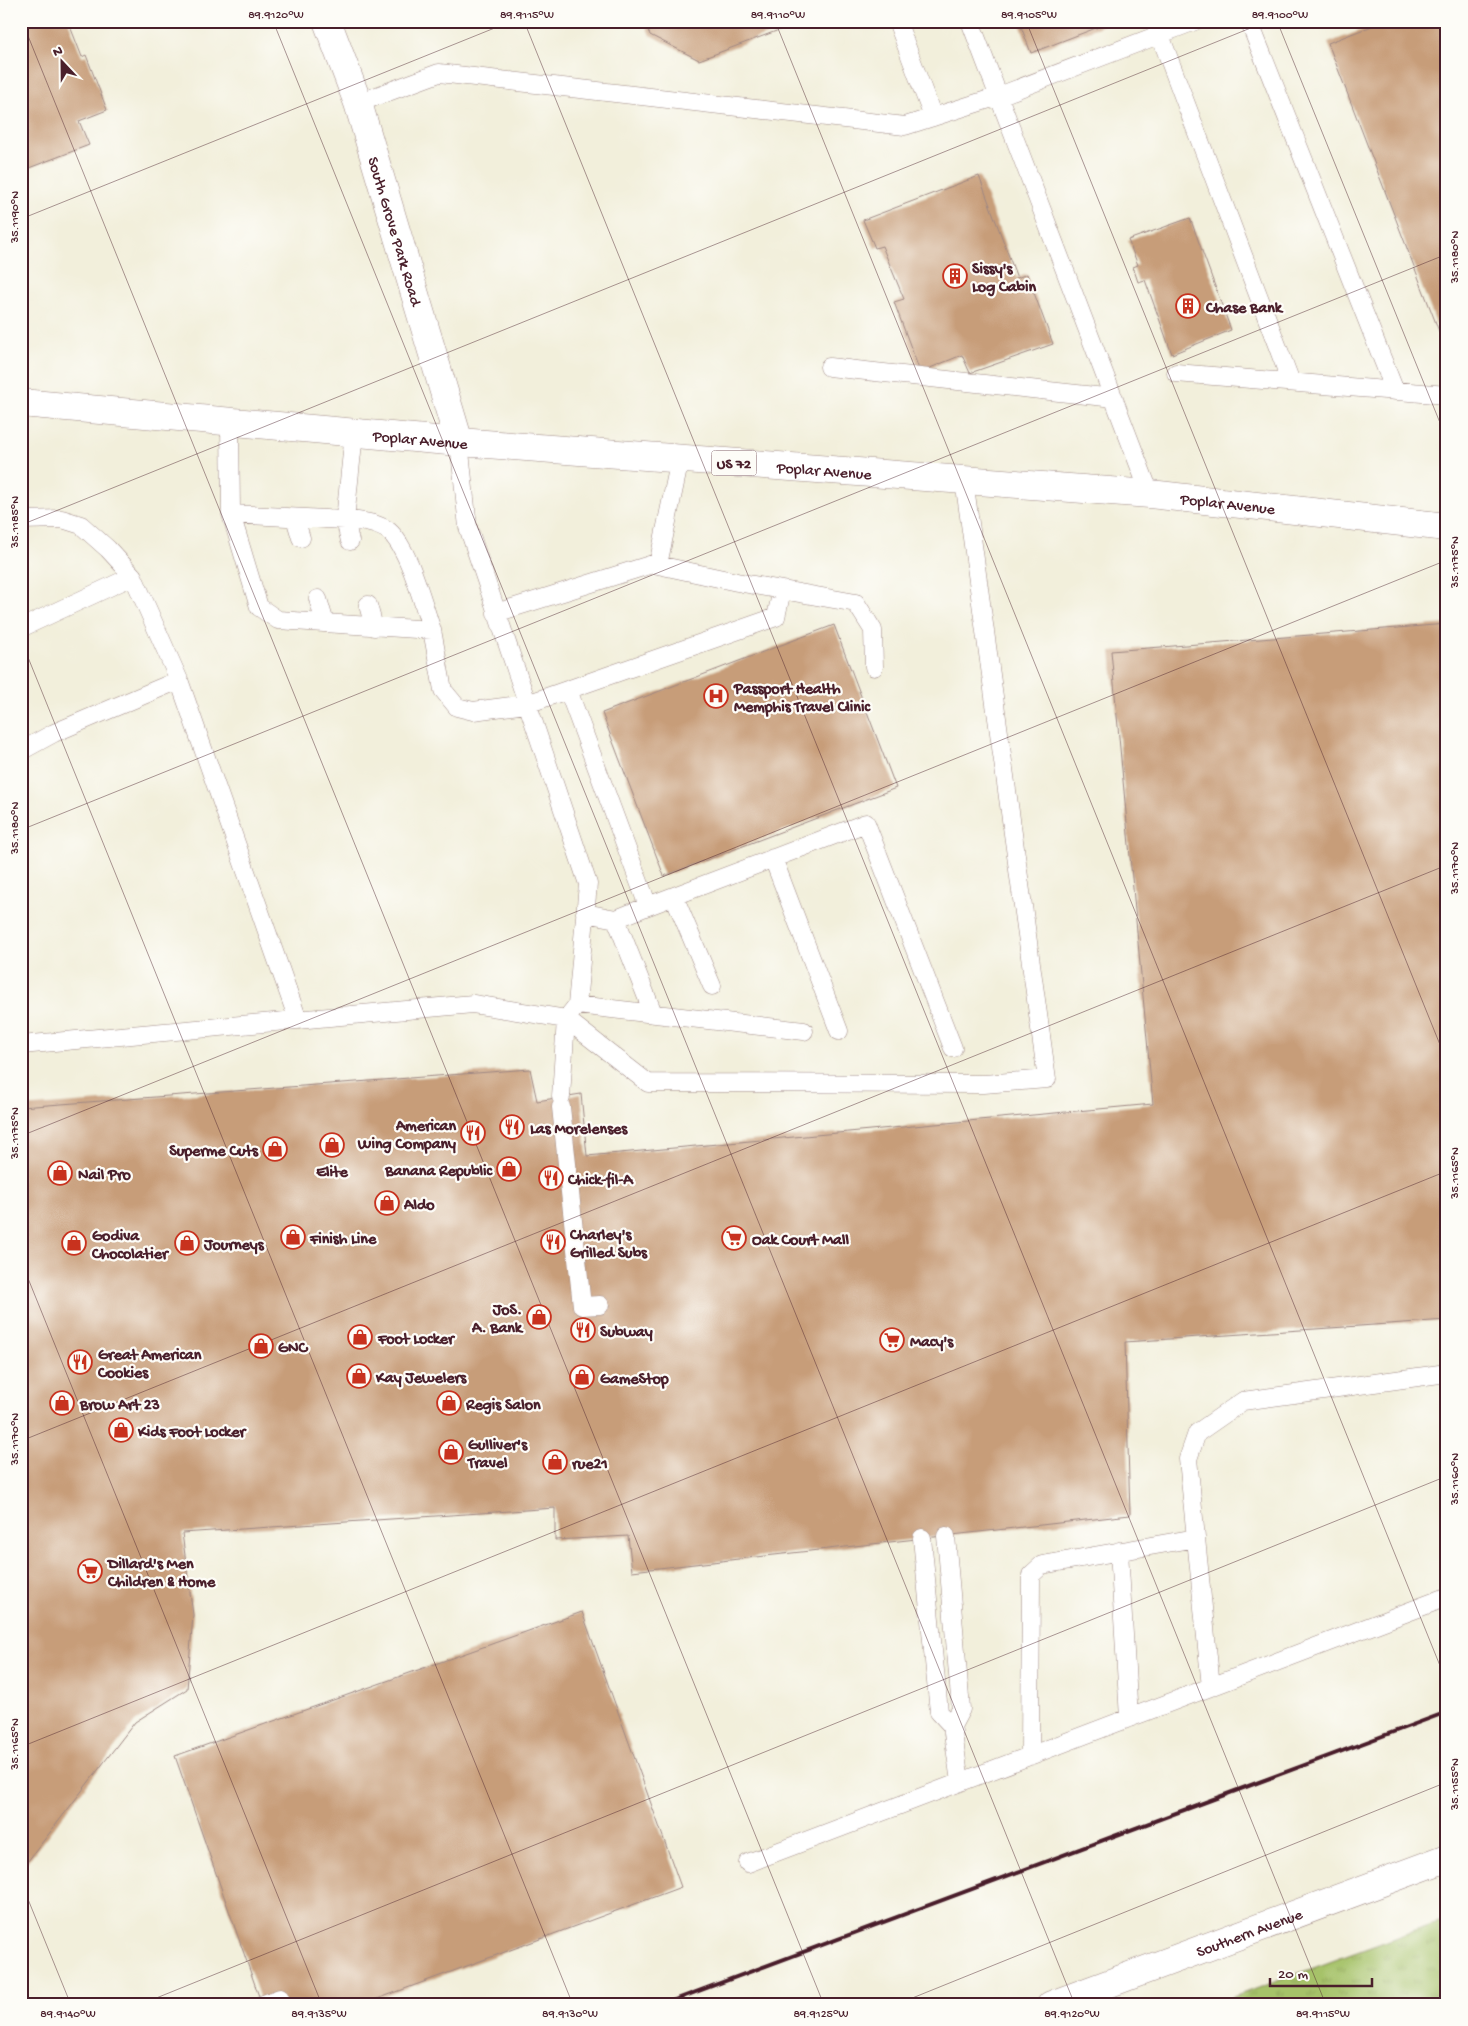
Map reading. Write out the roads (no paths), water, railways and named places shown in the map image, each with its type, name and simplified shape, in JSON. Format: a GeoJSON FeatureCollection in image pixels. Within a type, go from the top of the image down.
{"type":"FeatureCollection","features":[{"type":"Feature","properties":{"kind":"main road","name":"South Grove Park Road"},"geometry":{"type":"LineString","coordinates":[[327,21],[358,103],[460,442]]}},
{"type":"Feature","properties":{"kind":"main road","name":"Poplar Avenue"},"geometry":{"type":"LineString","coordinates":[[21,403],[460,442],[1150,494],[1447,527]]}},
{"type":"Feature","properties":{"kind":"main road","name":"Southern Avenue"},"geometry":{"type":"LineString","coordinates":[[1051,2005],[1447,1858]]}},
{"type":"Feature","properties":{"kind":"lane"},"geometry":{"type":"LineString","coordinates":[[898,21],[933,117]]}},
{"type":"Feature","properties":{"kind":"lane"},"geometry":{"type":"LineString","coordinates":[[970,21],[1150,494]]}},
{"type":"Feature","properties":{"kind":"lane"},"geometry":{"type":"LineString","coordinates":[[1249,21],[1395,391]]}},
{"type":"Feature","properties":{"kind":"lane"},"geometry":{"type":"LineString","coordinates":[[358,103],[439,73],[905,126],[999,96],[1160,35],[1189,22]]}},
{"type":"Feature","properties":{"kind":"lane"},"geometry":{"type":"LineString","coordinates":[[1160,35],[1291,382]]}},
{"type":"Feature","properties":{"kind":"lane"},"geometry":{"type":"LineString","coordinates":[[829,367],[1114,398]]}},
{"type":"Feature","properties":{"kind":"lane"},"geometry":{"type":"LineString","coordinates":[[1176,373],[1447,395]]}},
{"type":"Feature","properties":{"kind":"lane"},"geometry":{"type":"LineString","coordinates":[[230,422],[231,514],[259,607],[278,620],[432,630]]}},
{"type":"Feature","properties":{"kind":"lane"},"geometry":{"type":"LineString","coordinates":[[350,541],[345,520],[354,433]]}},
{"type":"Feature","properties":{"kind":"lane"},"geometry":{"type":"LineString","coordinates":[[460,442],[468,526],[588,884],[577,1005],[566,1019],[561,1102],[582,1306],[600,1304]]}},
{"type":"Feature","properties":{"kind":"lane"},"geometry":{"type":"LineString","coordinates":[[680,459],[658,565],[856,603],[873,630],[874,667]]}},
{"type":"Feature","properties":{"kind":"lane"},"geometry":{"type":"LineString","coordinates":[[21,1045],[473,1004],[566,1019],[648,1083],[984,1084],[1047,1079],[964,480]]}},
{"type":"Feature","properties":{"kind":"lane"},"geometry":{"type":"LineString","coordinates":[[231,514],[367,521],[388,530],[405,551],[432,630],[443,690],[457,708],[473,711],[527,704],[776,617],[782,590]]}},
{"type":"Feature","properties":{"kind":"lane"},"geometry":{"type":"LineString","coordinates":[[295,518],[301,538]]}},
{"type":"Feature","properties":{"kind":"lane"},"geometry":{"type":"LineString","coordinates":[[21,520],[62,519],[80,525],[133,576],[179,680],[298,1020]]}},
{"type":"Feature","properties":{"kind":"lane"},"geometry":{"type":"LineString","coordinates":[[496,613],[659,562]]}},
{"type":"Feature","properties":{"kind":"lane"},"geometry":{"type":"LineString","coordinates":[[21,628],[133,576]]}},
{"type":"Feature","properties":{"kind":"lane"},"geometry":{"type":"LineString","coordinates":[[318,599],[325,623]]}},
{"type":"Feature","properties":{"kind":"lane"},"geometry":{"type":"LineString","coordinates":[[368,605],[374,627]]}},
{"type":"Feature","properties":{"kind":"lane"},"geometry":{"type":"LineString","coordinates":[[21,751],[54,733],[179,680]]}},
{"type":"Feature","properties":{"kind":"lane"},"geometry":{"type":"LineString","coordinates":[[568,690],[648,906]]}},
{"type":"Feature","properties":{"kind":"lane"},"geometry":{"type":"LineString","coordinates":[[585,913],[616,918],[866,823],[952,1048]]}},
{"type":"Feature","properties":{"kind":"lane"},"geometry":{"type":"LineString","coordinates":[[774,858],[839,1031]]}},
{"type":"Feature","properties":{"kind":"lane"},"geometry":{"type":"LineString","coordinates":[[674,896],[712,986]]}},
{"type":"Feature","properties":{"kind":"lane"},"geometry":{"type":"LineString","coordinates":[[616,918],[653,1013]]}},
{"type":"Feature","properties":{"kind":"lane"},"geometry":{"type":"LineString","coordinates":[[577,1005],[804,1032]]}},
{"type":"Feature","properties":{"kind":"lane"},"geometry":{"type":"LineString","coordinates":[[1211,1687],[1188,1459],[1197,1433],[1244,1401],[1447,1373]]}},
{"type":"Feature","properties":{"kind":"lane"},"geometry":{"type":"LineString","coordinates":[[946,1536],[961,1709],[952,1726]]}},
{"type":"Feature","properties":{"kind":"lane"},"geometry":{"type":"LineString","coordinates":[[922,1538],[939,1712],[952,1726],[960,1782]]}},
{"type":"Feature","properties":{"kind":"lane"},"geometry":{"type":"LineString","coordinates":[[1030,1756],[1031,1575],[1042,1565],[1196,1538]]}},
{"type":"Feature","properties":{"kind":"lane"},"geometry":{"type":"LineString","coordinates":[[1119,1551],[1129,1718]]}},
{"type":"Feature","properties":{"kind":"lane"},"geometry":{"type":"LineString","coordinates":[[748,1863],[1447,1597]]}},
{"type":"Feature","properties":{"kind":"lane"},"geometry":{"type":"LineString","coordinates":[[261,2005],[280,1998]]}},
{"type":"Feature","properties":{"kind":"railway"},"geometry":{"type":"LineString","coordinates":[[661,2005],[1447,1712]]}},
{"type":"Feature","properties":{"kind":"place","name":"Sissy's Log Cabin"},"geometry":{"type":"Point","coordinates":[955,276]}},
{"type":"Feature","properties":{"kind":"place","name":"Chase Bank"},"geometry":{"type":"Point","coordinates":[1188,306]}},
{"type":"Feature","properties":{"kind":"place","name":"Passport Health Memphis Travel Clinic"},"geometry":{"type":"Point","coordinates":[716,696]}},
{"type":"Feature","properties":{"kind":"place","name":"Las Morelenses"},"geometry":{"type":"Point","coordinates":[512,1127]}},
{"type":"Feature","properties":{"kind":"place","name":"American Wing Company"},"geometry":{"type":"Point","coordinates":[473,1133]}},
{"type":"Feature","properties":{"kind":"place","name":"Elite"},"geometry":{"type":"Point","coordinates":[332,1145]}},
{"type":"Feature","properties":{"kind":"place","name":"Superme Cuts"},"geometry":{"type":"Point","coordinates":[275,1149]}},
{"type":"Feature","properties":{"kind":"place","name":"Banana Republic"},"geometry":{"type":"Point","coordinates":[509,1169]}},
{"type":"Feature","properties":{"kind":"place","name":"Nail Pro"},"geometry":{"type":"Point","coordinates":[60,1173]}},
{"type":"Feature","properties":{"kind":"place","name":"Chick-fil-A"},"geometry":{"type":"Point","coordinates":[551,1178]}},
{"type":"Feature","properties":{"kind":"place","name":"Aldo"},"geometry":{"type":"Point","coordinates":[387,1203]}},
{"type":"Feature","properties":{"kind":"place","name":"Finish Line"},"geometry":{"type":"Point","coordinates":[293,1237]}},
{"type":"Feature","properties":{"kind":"place","name":"Oak Court Mall"},"geometry":{"type":"Point","coordinates":[734,1238]}},
{"type":"Feature","properties":{"kind":"place","name":"Charley's Grilled Subs"},"geometry":{"type":"Point","coordinates":[553,1242]}},
{"type":"Feature","properties":{"kind":"place","name":"Godiva Chocolatier"},"geometry":{"type":"Point","coordinates":[74,1243]}},
{"type":"Feature","properties":{"kind":"place","name":"Journeys"},"geometry":{"type":"Point","coordinates":[187,1243]}},
{"type":"Feature","properties":{"kind":"place","name":"JoS. A. Bank"},"geometry":{"type":"Point","coordinates":[539,1317]}},
{"type":"Feature","properties":{"kind":"place","name":"Subway"},"geometry":{"type":"Point","coordinates":[583,1330]}},
{"type":"Feature","properties":{"kind":"place","name":"Foot Locker"},"geometry":{"type":"Point","coordinates":[360,1337]}},
{"type":"Feature","properties":{"kind":"place","name":"Macy's"},"geometry":{"type":"Point","coordinates":[892,1340]}},
{"type":"Feature","properties":{"kind":"place","name":"GNC"},"geometry":{"type":"Point","coordinates":[261,1346]}},
{"type":"Feature","properties":{"kind":"place","name":"Great American Cookies"},"geometry":{"type":"Point","coordinates":[80,1362]}},
{"type":"Feature","properties":{"kind":"place","name":"Kay Jewelers"},"geometry":{"type":"Point","coordinates":[359,1376]}},
{"type":"Feature","properties":{"kind":"place","name":"GameStop"},"geometry":{"type":"Point","coordinates":[582,1377]}},
{"type":"Feature","properties":{"kind":"place","name":"Brow Art 23"},"geometry":{"type":"Point","coordinates":[62,1403]}},
{"type":"Feature","properties":{"kind":"place","name":"Regis Salon"},"geometry":{"type":"Point","coordinates":[449,1403]}},
{"type":"Feature","properties":{"kind":"place","name":"Kids Foot Locker"},"geometry":{"type":"Point","coordinates":[121,1430]}},
{"type":"Feature","properties":{"kind":"place","name":"Gulliver's Travel"},"geometry":{"type":"Point","coordinates":[451,1452]}},
{"type":"Feature","properties":{"kind":"place","name":"rue21"},"geometry":{"type":"Point","coordinates":[555,1462]}},
{"type":"Feature","properties":{"kind":"place","name":"Dillard's Men Children & Home"},"geometry":{"type":"Point","coordinates":[90,1571]}}]}
